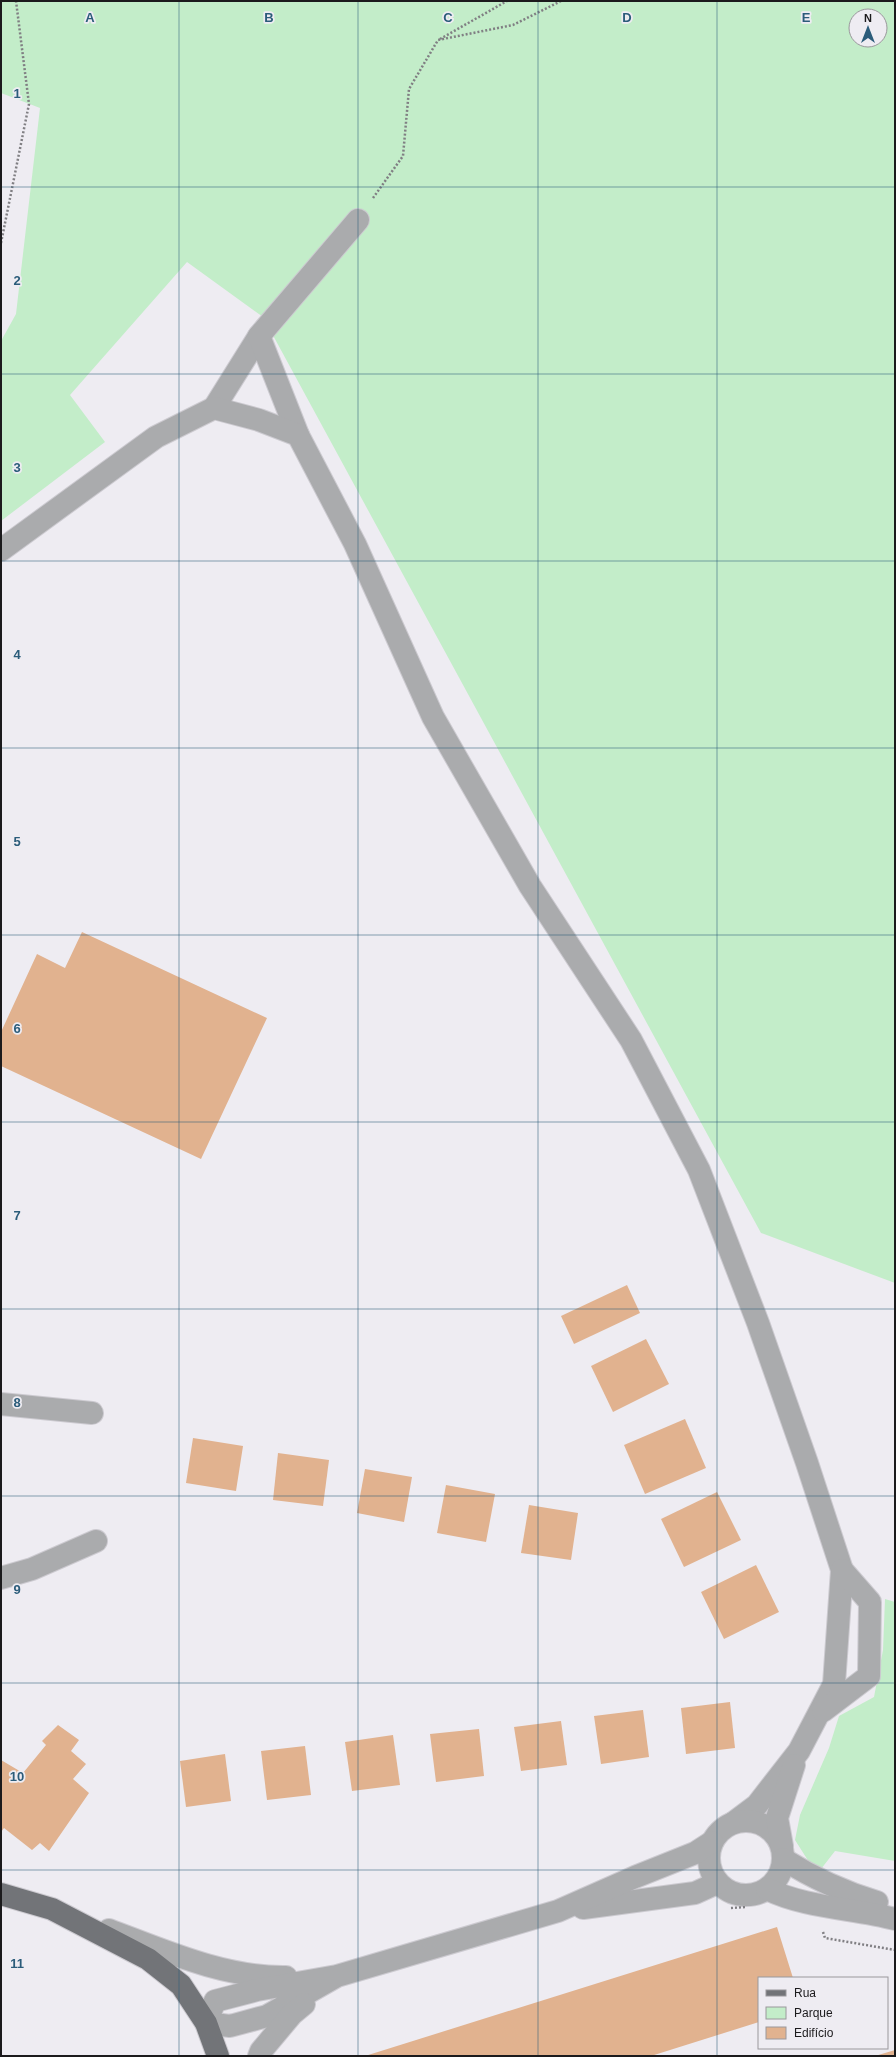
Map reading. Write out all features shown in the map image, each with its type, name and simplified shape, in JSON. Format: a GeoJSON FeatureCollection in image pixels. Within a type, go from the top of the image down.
{"type":"FeatureCollection","features":[{"type":"Feature","properties":{"kind":"main road"},"geometry":{"type":"LineString","coordinates":[[1,1894],[52,1909],[148,1959],[182,1985],[206,2023],[218,2056]]}},
{"type":"Feature","properties":{"kind":"street"},"geometry":{"type":"LineString","coordinates":[[1,550],[156,437],[214,408],[259,336],[358,220]]}},
{"type":"Feature","properties":{"kind":"street"},"geometry":{"type":"LineString","coordinates":[[259,336],[298,435],[355,544],[433,717],[530,886],[631,1040],[699,1170],[758,1323],[807,1463],[842,1570],[834,1684],[799,1751],[756,1805],[733,1823]]}},
{"type":"Feature","properties":{"kind":"street"},"geometry":{"type":"LineString","coordinates":[[214,408],[259,420],[298,435]]}},
{"type":"Feature","properties":{"kind":"street"},"geometry":{"type":"LineString","coordinates":[[1,1404],[92,1413]]}},
{"type":"Feature","properties":{"kind":"street"},"geometry":{"type":"LineString","coordinates":[[1,1578],[32,1569],[96,1541]]}},
{"type":"Feature","properties":{"kind":"street"},"geometry":{"type":"LineString","coordinates":[[819,1714],[869,1676],[870,1602],[842,1570]]}},
{"type":"Feature","properties":{"kind":"street"},"geometry":{"type":"LineString","coordinates":[[712,1842],[708,1853],[708,1864],[717,1883],[736,1894],[757,1894],[767,1889],[775,1881],[781,1871],[783,1854],[777,1818],[799,1751]]}},
{"type":"Feature","properties":{"kind":"street"},"geometry":{"type":"LineString","coordinates":[[206,2023],[215,2001],[257,1990],[337,1976],[558,1911],[695,1853],[712,1842],[724,1827],[745,1820],[757,1822],[768,1828],[777,1836],[783,1854],[805,1873],[850,1894],[895,1907]]}},
{"type":"Feature","properties":{"kind":"street"},"geometry":{"type":"LineString","coordinates":[[558,1911],[695,1893],[717,1883]]}},
{"type":"Feature","properties":{"kind":"street"},"geometry":{"type":"LineString","coordinates":[[767,1889],[784,1898],[895,1919]]}},
{"type":"Feature","properties":{"kind":"street"},"geometry":{"type":"LineString","coordinates":[[52,1909],[170,1953],[216,1968],[274,1977],[337,1976]]}},
{"type":"Feature","properties":{"kind":"street"},"geometry":{"type":"LineString","coordinates":[[259,2056],[260,2051],[292,2014],[337,1976]]}},
{"type":"Feature","properties":{"kind":"path"},"geometry":{"type":"LineString","coordinates":[[1,243],[29,104],[16,1]]}},
{"type":"Feature","properties":{"kind":"path"},"geometry":{"type":"LineString","coordinates":[[358,220],[403,156],[409,89],[438,40],[507,1]]}},
{"type":"Feature","properties":{"kind":"path"},"geometry":{"type":"LineString","coordinates":[[438,40],[513,25],[561,1]]}},
{"type":"Feature","properties":{"kind":"path"},"geometry":{"type":"LineString","coordinates":[[723,1908],[754,1908]]}},
{"type":"Feature","properties":{"kind":"path"},"geometry":{"type":"LineString","coordinates":[[822,1931],[825,1938],[895,1950]]}},
{"type":"Feature","properties":{"kind":"green space"},"geometry":{"type":"Polygon","coordinates":[[[1,1],[895,1],[895,1283],[761,1233],[263,317],[187,262],[70,395],[105,442],[1,521],[1,341],[16,314],[40,108],[1,93],[1,1]]]}},
{"type":"Feature","properties":{"kind":"green space"},"geometry":{"type":"Polygon","coordinates":[[[885,1599],[895,1602],[895,1861],[835,1851],[821,1869],[809,1862],[795,1840],[800,1815],[829,1748],[839,1716],[874,1697],[883,1650],[885,1599]]]}},
{"type":"Feature","properties":{"kind":"building"},"geometry":{"type":"Polygon","coordinates":[[[82,932],[267,1018],[201,1159],[1,1066],[1,1032],[37,954],[65,968],[82,932]]]}},
{"type":"Feature","properties":{"kind":"building"},"geometry":{"type":"Polygon","coordinates":[[[627,1285],[640,1313],[574,1344],[561,1316],[627,1285]]]}},
{"type":"Feature","properties":{"kind":"building"},"geometry":{"type":"Polygon","coordinates":[[[646,1339],[669,1384],[613,1412],[591,1366],[646,1339]]]}},
{"type":"Feature","properties":{"kind":"building"},"geometry":{"type":"Polygon","coordinates":[[[685,1419],[706,1468],[645,1494],[624,1445],[685,1419]]]}},
{"type":"Feature","properties":{"kind":"building"},"geometry":{"type":"Polygon","coordinates":[[[193,1438],[243,1446],[236,1491],[186,1483],[193,1438]]]}},
{"type":"Feature","properties":{"kind":"building"},"geometry":{"type":"Polygon","coordinates":[[[278,1453],[329,1460],[323,1506],[273,1500],[278,1453]]]}},
{"type":"Feature","properties":{"kind":"building"},"geometry":{"type":"Polygon","coordinates":[[[365,1469],[412,1477],[404,1522],[357,1513],[365,1469]]]}},
{"type":"Feature","properties":{"kind":"building"},"geometry":{"type":"Polygon","coordinates":[[[446,1485],[495,1494],[486,1542],[437,1533],[446,1485]]]}},
{"type":"Feature","properties":{"kind":"building"},"geometry":{"type":"Polygon","coordinates":[[[717,1492],[741,1540],[684,1567],[661,1519],[717,1492]]]}},
{"type":"Feature","properties":{"kind":"building"},"geometry":{"type":"Polygon","coordinates":[[[529,1505],[578,1513],[571,1560],[521,1553],[529,1505]]]}},
{"type":"Feature","properties":{"kind":"building"},"geometry":{"type":"Polygon","coordinates":[[[756,1565],[779,1612],[724,1639],[701,1592],[756,1565]]]}},
{"type":"Feature","properties":{"kind":"building"},"geometry":{"type":"Polygon","coordinates":[[[730,1702],[735,1748],[686,1754],[681,1708],[730,1702]]]}},
{"type":"Feature","properties":{"kind":"building"},"geometry":{"type":"Polygon","coordinates":[[[643,1710],[649,1757],[601,1764],[594,1716],[643,1710]]]}},
{"type":"Feature","properties":{"kind":"building"},"geometry":{"type":"Polygon","coordinates":[[[561,1721],[567,1765],[521,1771],[514,1727],[561,1721]]]}},
{"type":"Feature","properties":{"kind":"building"},"geometry":{"type":"Polygon","coordinates":[[[58,1725],[79,1740],[71,1751],[86,1764],[73,1779],[89,1793],[49,1851],[40,1843],[32,1850],[4,1828],[1,1832],[1,1760],[23,1773],[46,1745],[42,1741],[58,1725]]]}},
{"type":"Feature","properties":{"kind":"building"},"geometry":{"type":"Polygon","coordinates":[[[479,1729],[484,1776],[436,1782],[430,1734],[479,1729]]]}},
{"type":"Feature","properties":{"kind":"building"},"geometry":{"type":"Polygon","coordinates":[[[393,1735],[400,1785],[352,1791],[345,1742],[393,1735]]]}},
{"type":"Feature","properties":{"kind":"building"},"geometry":{"type":"Polygon","coordinates":[[[305,1746],[311,1795],[267,1800],[261,1751],[305,1746]]]}},
{"type":"Feature","properties":{"kind":"building"},"geometry":{"type":"Polygon","coordinates":[[[225,1754],[231,1801],[186,1807],[180,1761],[225,1754]]]}},
{"type":"Feature","properties":{"kind":"building"},"geometry":{"type":"Polygon","coordinates":[[[777,1927],[793,1977],[758,1977],[758,2022],[651,2056],[365,2056],[777,1927]]]}},
{"type":"Feature","properties":{"kind":"building"},"geometry":{"type":"Polygon","coordinates":[[[895,2050],[895,2056],[875,2056],[895,2050]]]}}]}
